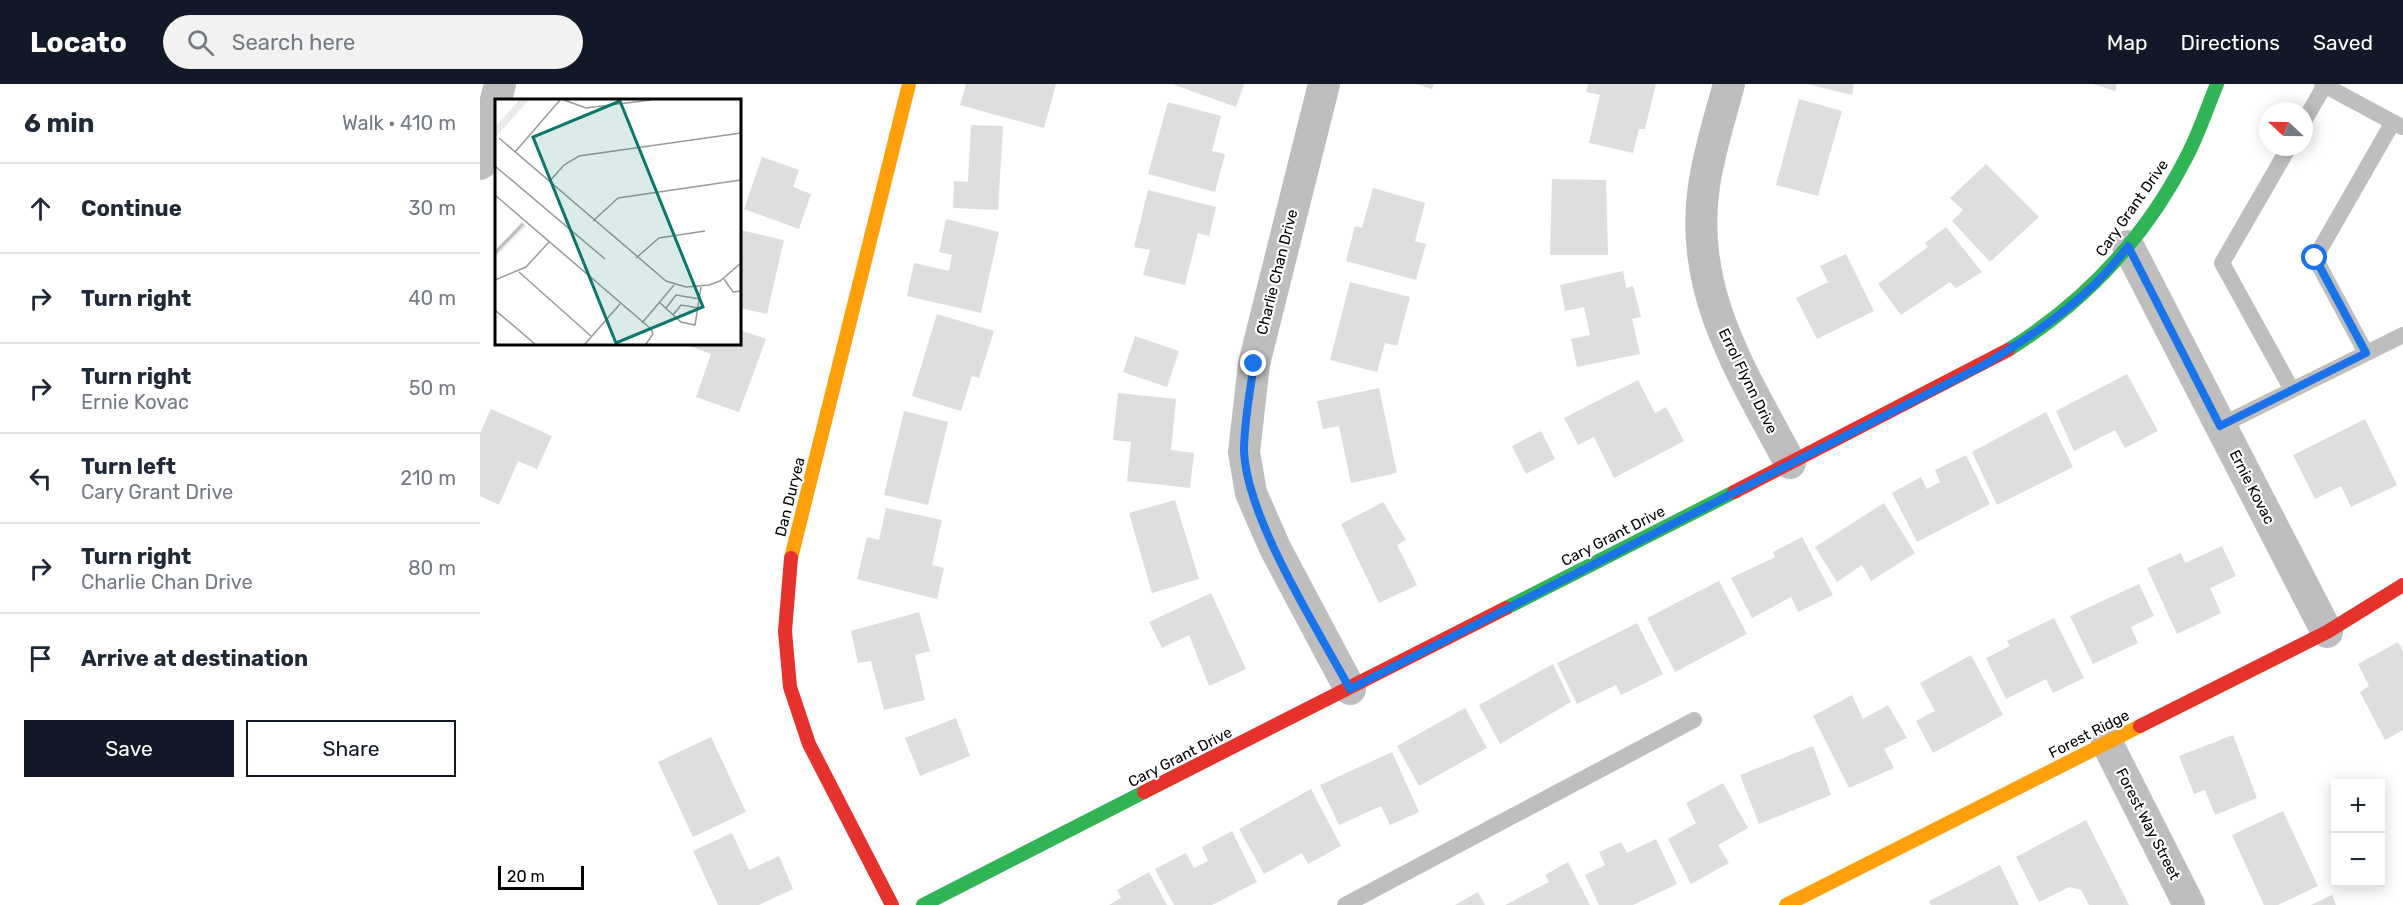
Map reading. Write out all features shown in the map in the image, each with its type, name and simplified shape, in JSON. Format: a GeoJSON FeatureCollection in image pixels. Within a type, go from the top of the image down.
{"type":"FeatureCollection","features":[{"type":"Feature","properties":{"kind":"street"},"geometry":{"type":"LineString","coordinates":[[496,99],[500,84]]}},
{"type":"Feature","properties":{"kind":"street","name":"Dan Duryea"},"geometry":{"type":"LineString","coordinates":[[892,905],[809,744],[790,687],[785,632],[789,566],[909,84]]}},
{"type":"Feature","properties":{"kind":"street","name":"Charlie Chan Drive"},"geometry":{"type":"LineString","coordinates":[[1324,84],[1254,364],[1244,452],[1251,493],[1275,548],[1350,689]]}},
{"type":"Feature","properties":{"kind":"street","name":"Errol Flynn Drive"},"geometry":{"type":"LineString","coordinates":[[1729,84],[1704,187],[1701,218],[1706,279],[1724,338],[1790,464]]}},
{"type":"Feature","properties":{"kind":"street","name":"Cary Grant Drive"},"geometry":{"type":"LineString","coordinates":[[923,905],[1984,365],[2032,336],[2074,304],[2113,266],[2128,246],[2184,163],[2217,84]]}},
{"type":"Feature","properties":{"kind":"street"},"geometry":{"type":"LineString","coordinates":[[480,164],[495,104]]}},
{"type":"Feature","properties":{"kind":"street","name":"Ernie Kovac"},"geometry":{"type":"LineString","coordinates":[[2128,246],[2327,632]]}},
{"type":"Feature","properties":{"kind":"street","name":"Forest Ridge"},"geometry":{"type":"LineString","coordinates":[[1786,905],[2327,632],[2403,585]]}},
{"type":"Feature","properties":{"kind":"street","name":"Forest Way Street"},"geometry":{"type":"LineString","coordinates":[[2107,743],[2189,905]]}},
{"type":"Feature","properties":{"kind":"lane"},"geometry":{"type":"LineString","coordinates":[[2313,104],[2323,85],[2398,124],[2315,258],[2366,353]]}},
{"type":"Feature","properties":{"kind":"lane"},"geometry":{"type":"LineString","coordinates":[[2284,156],[2222,263],[2292,390]]}},
{"type":"Feature","properties":{"kind":"lane"},"geometry":{"type":"LineString","coordinates":[[2220,426],[2403,335]]}},
{"type":"Feature","properties":{"kind":"lane"},"geometry":{"type":"LineString","coordinates":[[1346,905],[1694,720]]}},
{"type":"Feature","properties":{"kind":"building"},"geometry":{"type":"Polygon","coordinates":[[[966,84],[1056,84],[1044,128],[960,105],[966,84]]]}},
{"type":"Feature","properties":{"kind":"building"},"geometry":{"type":"Polygon","coordinates":[[[1172,84],[1244,84],[1236,107],[1172,84]]]}},
{"type":"Feature","properties":{"kind":"building"},"geometry":{"type":"Polygon","coordinates":[[[1416,84],[1434,84],[1432,89],[1416,84]]]}},
{"type":"Feature","properties":{"kind":"building"},"geometry":{"type":"Polygon","coordinates":[[[1588,84],[1656,84],[1645,129],[1639,129],[1633,153],[1589,143],[1600,95],[1586,92],[1588,84]]]}},
{"type":"Feature","properties":{"kind":"building"},"geometry":{"type":"Polygon","coordinates":[[[1807,84],[1854,84],[1852,95],[1807,84]]]}},
{"type":"Feature","properties":{"kind":"building"},"geometry":{"type":"Polygon","coordinates":[[[2093,84],[2117,84],[2115,91],[2093,84]]]}},
{"type":"Feature","properties":{"kind":"building"},"geometry":{"type":"Polygon","coordinates":[[[1799,99],[1842,111],[1818,196],[1776,185],[1799,99]]]}},
{"type":"Feature","properties":{"kind":"building"},"geometry":{"type":"Polygon","coordinates":[[[1168,102],[1221,116],[1212,151],[1225,154],[1215,192],[1148,174],[1168,102]]]}},
{"type":"Feature","properties":{"kind":"building"},"geometry":{"type":"Polygon","coordinates":[[[971,125],[1003,126],[998,210],[953,208],[954,181],[968,182],[971,125]]]}},
{"type":"Feature","properties":{"kind":"building"},"geometry":{"type":"Polygon","coordinates":[[[762,157],[799,170],[793,187],[811,194],[799,229],[744,209],[762,157]]]}},
{"type":"Feature","properties":{"kind":"building"},"geometry":{"type":"Polygon","coordinates":[[[1986,164],[2039,217],[1990,262],[1952,221],[1963,210],[1950,198],[1986,164]]]}},
{"type":"Feature","properties":{"kind":"building"},"geometry":{"type":"Polygon","coordinates":[[[1552,179],[1606,180],[1608,255],[1550,255],[1552,179]]]}},
{"type":"Feature","properties":{"kind":"building"},"geometry":{"type":"Polygon","coordinates":[[[1373,188],[1425,203],[1415,241],[1426,244],[1416,280],[1346,261],[1355,226],[1362,228],[1373,188]]]}},
{"type":"Feature","properties":{"kind":"building"},"geometry":{"type":"Polygon","coordinates":[[[1148,190],[1216,207],[1209,236],[1198,233],[1185,285],[1143,275],[1150,250],[1134,247],[1148,190]]]}},
{"type":"Feature","properties":{"kind":"building"},"geometry":{"type":"Polygon","coordinates":[[[946,219],[999,232],[981,313],[907,296],[914,263],[949,271],[952,255],[939,252],[946,219]]]}},
{"type":"Feature","properties":{"kind":"building"},"geometry":{"type":"Polygon","coordinates":[[[1946,227],[1982,272],[1956,288],[1950,282],[1901,315],[1878,284],[1928,247],[1925,243],[1946,227]]]}},
{"type":"Feature","properties":{"kind":"building"},"geometry":{"type":"Polygon","coordinates":[[[741,230],[784,240],[767,314],[741,308],[741,230]]]}},
{"type":"Feature","properties":{"kind":"building"},"geometry":{"type":"Polygon","coordinates":[[[1846,254],[1874,311],[1817,339],[1796,298],[1828,282],[1820,266],[1846,254]]]}},
{"type":"Feature","properties":{"kind":"building"},"geometry":{"type":"Polygon","coordinates":[[[1623,271],[1626,288],[1633,286],[1641,317],[1632,319],[1640,354],[1577,367],[1571,339],[1590,335],[1584,307],[1565,311],[1560,285],[1623,271]]]}},
{"type":"Feature","properties":{"kind":"building"},"geometry":{"type":"Polygon","coordinates":[[[1350,282],[1410,297],[1397,346],[1385,343],[1377,372],[1330,360],[1350,282]]]}},
{"type":"Feature","properties":{"kind":"building"},"geometry":{"type":"Polygon","coordinates":[[[937,314],[994,331],[979,378],[972,376],[961,411],[912,396],[937,314]]]}},
{"type":"Feature","properties":{"kind":"building"},"geometry":{"type":"Polygon","coordinates":[[[741,330],[766,339],[739,412],[696,397],[711,354],[689,346],[741,345],[741,330]]]}},
{"type":"Feature","properties":{"kind":"building"},"geometry":{"type":"Polygon","coordinates":[[[1135,336],[1179,351],[1167,387],[1123,372],[1135,336]]]}},
{"type":"Feature","properties":{"kind":"building"},"geometry":{"type":"Polygon","coordinates":[[[2127,374],[2158,431],[2125,448],[2115,430],[2074,451],[2056,411],[2127,374]]]}},
{"type":"Feature","properties":{"kind":"building"},"geometry":{"type":"Polygon","coordinates":[[[1638,380],[1655,413],[1666,407],[1684,441],[1614,478],[1594,437],[1578,445],[1564,418],[1638,380]]]}},
{"type":"Feature","properties":{"kind":"building"},"geometry":{"type":"Polygon","coordinates":[[[1379,388],[1397,473],[1351,483],[1339,426],[1323,429],[1317,401],[1379,388]]]}},
{"type":"Feature","properties":{"kind":"building"},"geometry":{"type":"Polygon","coordinates":[[[1118,393],[1176,399],[1171,450],[1194,453],[1190,488],[1127,481],[1131,442],[1113,440],[1118,393]]]}},
{"type":"Feature","properties":{"kind":"building"},"geometry":{"type":"Polygon","coordinates":[[[491,409],[552,436],[537,469],[518,461],[499,505],[480,496],[480,433],[491,409]]]}},
{"type":"Feature","properties":{"kind":"building"},"geometry":{"type":"Polygon","coordinates":[[[904,411],[948,422],[928,505],[884,495],[904,411]]]}},
{"type":"Feature","properties":{"kind":"building"},"geometry":{"type":"Polygon","coordinates":[[[2046,412],[2073,467],[1997,505],[1972,452],[2046,412]]]}},
{"type":"Feature","properties":{"kind":"building"},"geometry":{"type":"Polygon","coordinates":[[[2365,419],[2397,485],[2351,507],[2341,486],[2315,499],[2293,455],[2365,419]]]}},
{"type":"Feature","properties":{"kind":"building"},"geometry":{"type":"Polygon","coordinates":[[[1541,431],[1555,459],[1526,474],[1512,446],[1541,431]]]}},
{"type":"Feature","properties":{"kind":"building"},"geometry":{"type":"Polygon","coordinates":[[[1966,455],[1990,504],[1917,542],[1892,493],[1921,477],[1927,489],[1940,482],[1935,470],[1966,455]]]}},
{"type":"Feature","properties":{"kind":"building"},"geometry":{"type":"Polygon","coordinates":[[[1175,500],[1199,579],[1152,593],[1129,513],[1175,500]]]}},
{"type":"Feature","properties":{"kind":"building"},"geometry":{"type":"Polygon","coordinates":[[[1383,502],[1406,540],[1397,545],[1417,585],[1379,603],[1341,524],[1383,502]]]}},
{"type":"Feature","properties":{"kind":"building"},"geometry":{"type":"Polygon","coordinates":[[[1884,503],[1915,553],[1871,581],[1862,565],[1837,582],[1815,547],[1884,503]]]}},
{"type":"Feature","properties":{"kind":"building"},"geometry":{"type":"Polygon","coordinates":[[[886,508],[942,520],[932,565],[944,568],[937,599],[857,579],[867,537],[879,540],[886,508]]]}},
{"type":"Feature","properties":{"kind":"building"},"geometry":{"type":"Polygon","coordinates":[[[1802,537],[1833,595],[1798,612],[1791,597],[1752,618],[1731,578],[1775,557],[1773,552],[1802,537]]]}},
{"type":"Feature","properties":{"kind":"building"},"geometry":{"type":"Polygon","coordinates":[[[2222,546],[2236,576],[2210,588],[2221,613],[2177,634],[2147,568],[2181,553],[2185,563],[2222,546]]]}},
{"type":"Feature","properties":{"kind":"building"},"geometry":{"type":"Polygon","coordinates":[[[1719,581],[1747,634],[1675,672],[1647,618],[1719,581]]]}},
{"type":"Feature","properties":{"kind":"building"},"geometry":{"type":"Polygon","coordinates":[[[2139,584],[2154,616],[2131,627],[2138,643],[2093,664],[2070,616],[2139,584]]]}},
{"type":"Feature","properties":{"kind":"building"},"geometry":{"type":"Polygon","coordinates":[[[1211,593],[1246,669],[1209,686],[1189,635],[1162,648],[1149,622],[1211,593]]]}},
{"type":"Feature","properties":{"kind":"building"},"geometry":{"type":"Polygon","coordinates":[[[919,612],[930,651],[915,655],[925,700],[884,710],[871,661],[858,663],[851,631],[919,612]]]}},
{"type":"Feature","properties":{"kind":"building"},"geometry":{"type":"Polygon","coordinates":[[[2054,618],[2084,678],[2053,693],[2046,679],[2006,699],[1986,658],[2010,646],[2007,641],[2054,618]]]}},
{"type":"Feature","properties":{"kind":"building"},"geometry":{"type":"Polygon","coordinates":[[[1637,623],[1663,674],[1621,695],[1616,685],[1577,704],[1557,663],[1637,623]]]}},
{"type":"Feature","properties":{"kind":"building"},"geometry":{"type":"Polygon","coordinates":[[[2398,642],[2403,651],[2403,730],[2385,740],[2360,692],[2369,686],[2358,664],[2398,642]]]}},
{"type":"Feature","properties":{"kind":"building"},"geometry":{"type":"Polygon","coordinates":[[[1971,655],[2003,715],[1933,753],[1916,721],[1935,711],[1920,683],[1971,655]]]}},
{"type":"Feature","properties":{"kind":"building"},"geometry":{"type":"Polygon","coordinates":[[[1553,664],[1571,702],[1500,744],[1479,705],[1553,664]]]}},
{"type":"Feature","properties":{"kind":"building"},"geometry":{"type":"Polygon","coordinates":[[[1852,695],[1863,719],[1888,705],[1907,738],[1884,749],[1894,768],[1849,788],[1813,716],[1852,695]]]}},
{"type":"Feature","properties":{"kind":"building"},"geometry":{"type":"Polygon","coordinates":[[[1465,708],[1487,748],[1419,786],[1397,746],[1465,708]]]}},
{"type":"Feature","properties":{"kind":"building"},"geometry":{"type":"Polygon","coordinates":[[[956,718],[970,756],[920,776],[905,738],[956,718]]]}},
{"type":"Feature","properties":{"kind":"building"},"geometry":{"type":"Polygon","coordinates":[[[2233,735],[2257,798],[2215,815],[2205,790],[2194,794],[2179,756],[2233,735]]]}},
{"type":"Feature","properties":{"kind":"building"},"geometry":{"type":"Polygon","coordinates":[[[711,737],[746,812],[693,837],[658,762],[711,737]]]}},
{"type":"Feature","properties":{"kind":"building"},"geometry":{"type":"Polygon","coordinates":[[[1813,746],[1831,795],[1759,824],[1740,775],[1813,746]]]}},
{"type":"Feature","properties":{"kind":"building"},"geometry":{"type":"Polygon","coordinates":[[[1392,752],[1419,812],[1390,825],[1381,806],[1339,825],[1320,785],[1392,752]]]}},
{"type":"Feature","properties":{"kind":"building"},"geometry":{"type":"Polygon","coordinates":[[[1723,783],[1748,828],[1718,845],[1729,863],[1691,884],[1668,839],[1696,823],[1686,803],[1723,783]]]}},
{"type":"Feature","properties":{"kind":"building"},"geometry":{"type":"Polygon","coordinates":[[[1311,789],[1341,846],[1308,864],[1302,853],[1264,874],[1239,829],[1311,789]]]}},
{"type":"Feature","properties":{"kind":"building"},"geometry":{"type":"Polygon","coordinates":[[[2283,811],[2318,886],[2278,905],[2264,905],[2232,835],[2283,811]]]}},
{"type":"Feature","properties":{"kind":"building"},"geometry":{"type":"Polygon","coordinates":[[[2086,820],[2129,905],[2089,905],[2081,890],[2069,887],[2039,902],[2016,857],[2086,820]]]}},
{"type":"Feature","properties":{"kind":"building"},"geometry":{"type":"Polygon","coordinates":[[[1232,831],[1257,882],[1212,905],[1174,905],[1155,869],[1186,853],[1194,868],[1208,861],[1202,847],[1232,831]]]}},
{"type":"Feature","properties":{"kind":"building"},"geometry":{"type":"Polygon","coordinates":[[[732,833],[749,870],[779,856],[793,889],[759,905],[718,905],[693,851],[732,833]]]}},
{"type":"Feature","properties":{"kind":"building"},"geometry":{"type":"Polygon","coordinates":[[[1656,839],[1677,884],[1633,905],[1599,905],[1585,875],[1605,865],[1599,852],[1621,842],[1627,853],[1656,839]]]}},
{"type":"Feature","properties":{"kind":"building"},"geometry":{"type":"Polygon","coordinates":[[[1568,862],[1590,905],[1505,905],[1549,882],[1545,875],[1568,862]]]}},
{"type":"Feature","properties":{"kind":"building"},"geometry":{"type":"Polygon","coordinates":[[[2000,865],[2019,905],[1931,905],[1929,901],[2000,865]]]}},
{"type":"Feature","properties":{"kind":"building"},"geometry":{"type":"Polygon","coordinates":[[[1149,872],[1167,905],[1109,905],[1121,898],[1117,890],[1149,872]]]}},
{"type":"Feature","properties":{"kind":"building"},"geometry":{"type":"Polygon","coordinates":[[[1478,892],[1485,905],[1455,905],[1478,892]]]}},
{"type":"Feature","properties":{"kind":"building"},"geometry":{"type":"Polygon","coordinates":[[[2332,895],[2336,905],[2311,905],[2332,895]]]}},
{"type":"Feature","properties":{"kind":"traffic: fast"},"geometry":{"type":"LineString","coordinates":[[2008,350],[2063,311],[2088,289],[2133,240],[2171,186],[2187,156],[2217,84]]}},
{"type":"Feature","properties":{"kind":"traffic: fast"},"geometry":{"type":"LineString","coordinates":[[1506,608],[1734,492]]}},
{"type":"Feature","properties":{"kind":"traffic: fast"},"geometry":{"type":"LineString","coordinates":[[923,905],[1144,792]]}},
{"type":"Feature","properties":{"kind":"traffic: slow"},"geometry":{"type":"LineString","coordinates":[[791,558],[909,84]]}},
{"type":"Feature","properties":{"kind":"traffic: slow"},"geometry":{"type":"LineString","coordinates":[[1786,905],[2140,726]]}},
{"type":"Feature","properties":{"kind":"traffic: jam"},"geometry":{"type":"LineString","coordinates":[[1734,492],[2008,350]]}},
{"type":"Feature","properties":{"kind":"traffic: jam"},"geometry":{"type":"LineString","coordinates":[[791,558],[785,631],[790,687],[809,744],[892,905]]}},
{"type":"Feature","properties":{"kind":"traffic: jam"},"geometry":{"type":"LineString","coordinates":[[2140,726],[2327,632],[2403,585]]}},
{"type":"Feature","properties":{"kind":"traffic: jam"},"geometry":{"type":"LineString","coordinates":[[1144,792],[1506,608]]}},
{"type":"Feature","properties":{"kind":"route"},"geometry":{"type":"LineString","coordinates":[[1254,364],[1244,452],[1251,493],[1275,548],[1350,689],[1984,365],[2032,336],[2074,304],[2113,266],[2128,246],[2220,426],[2366,353],[2315,258]]}}]}
